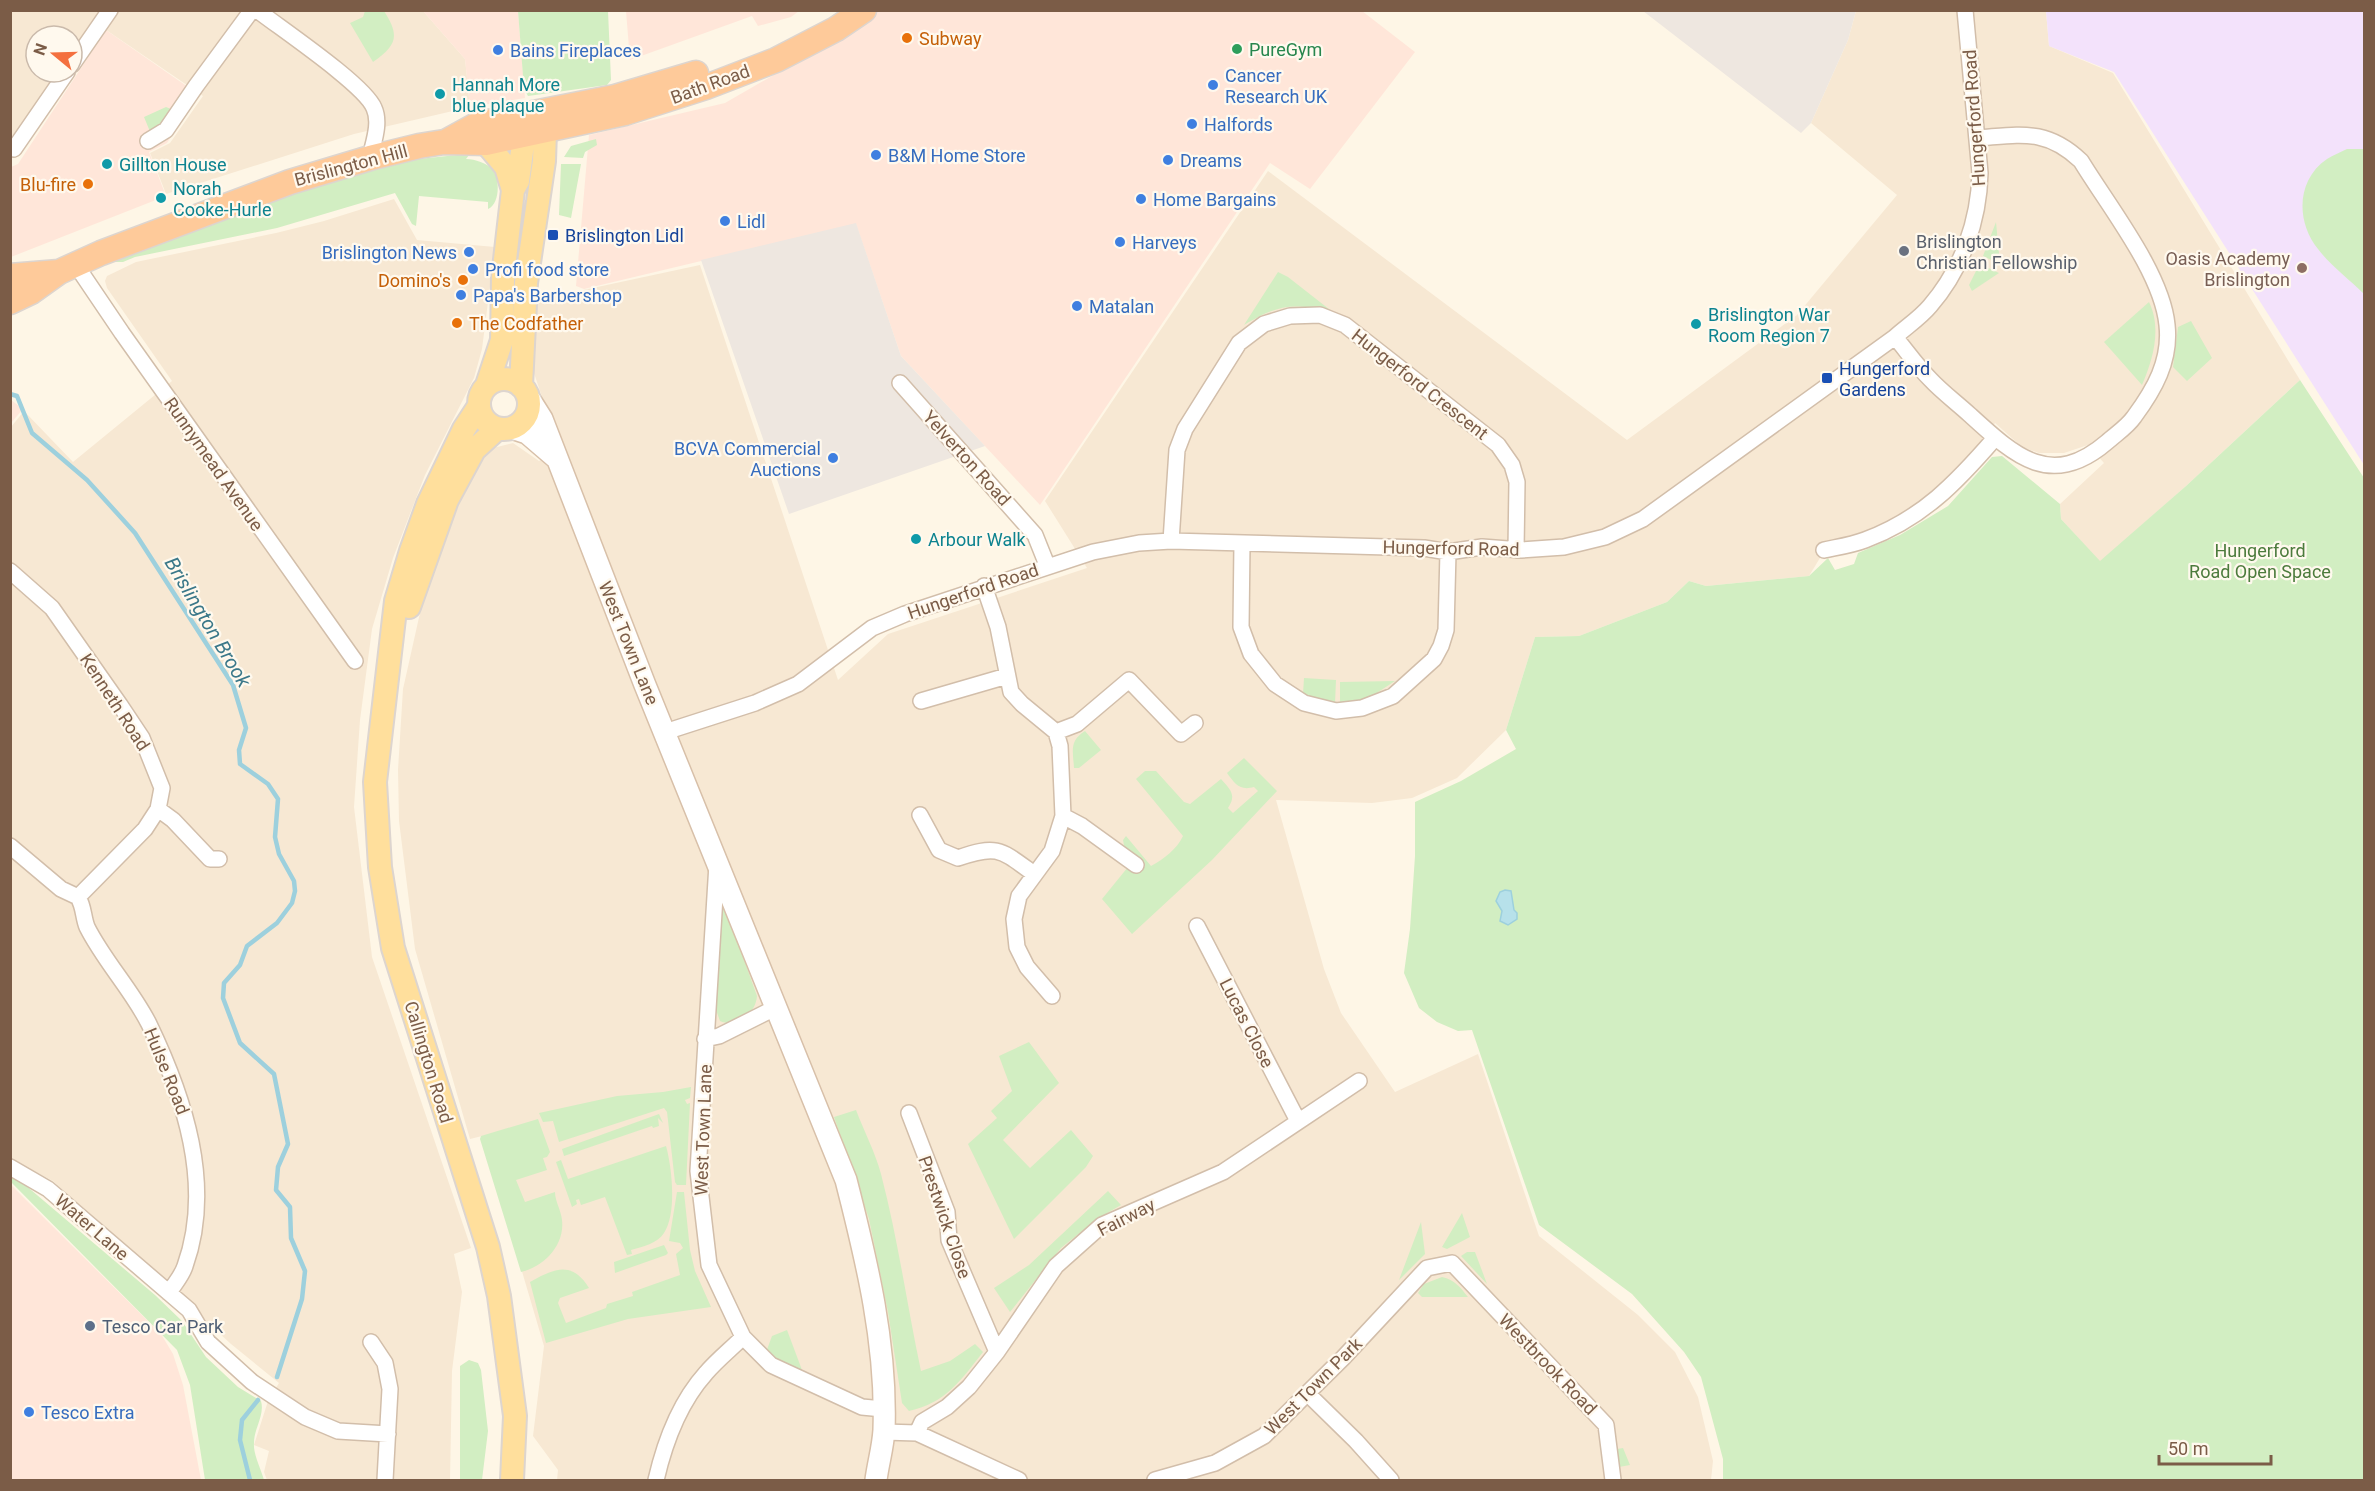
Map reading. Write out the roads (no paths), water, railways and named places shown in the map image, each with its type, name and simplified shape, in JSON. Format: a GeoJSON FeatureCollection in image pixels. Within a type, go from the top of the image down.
{"type":"FeatureCollection","features":[{"type":"Feature","properties":{"kind":"highway","name":"Bath Road"},"geometry":{"type":"LineString","coordinates":[[534,127],[615,97],[700,72],[788,38],[819,22],[834,10]]}},
{"type":"Feature","properties":{"kind":"highway","name":"Bath Road"},"geometry":{"type":"LineString","coordinates":[[534,127],[625,113],[717,83],[776,60],[836,29],[864,10]]}},
{"type":"Feature","properties":{"kind":"highway","name":"Brislington Hill"},"geometry":{"type":"LineString","coordinates":[[444,142],[478,124],[534,127]]}},
{"type":"Feature","properties":{"kind":"highway","name":"Brislington Hill"},"geometry":{"type":"LineString","coordinates":[[10,302],[31,292],[68,268],[152,232],[273,188],[370,158],[444,142],[486,143],[534,127]]}},
{"type":"Feature","properties":{"kind":"highway","name":"Brislington Hill"},"geometry":{"type":"LineString","coordinates":[[10,276],[68,268]]}},
{"type":"Feature","properties":{"kind":"main road"},"geometry":{"type":"LineString","coordinates":[[393,640],[396,601],[428,504],[464,429],[478,406],[502,340],[503,277],[513,190],[518,181],[534,127]]}},
{"type":"Feature","properties":{"kind":"main road"},"geometry":{"type":"LineString","coordinates":[[393,640],[407,612],[447,500],[474,450],[504,428],[525,417],[526,283],[544,161],[534,127]]}},
{"type":"Feature","properties":{"kind":"main road"},"geometry":{"type":"LineString","coordinates":[[486,143],[506,167],[513,190]]}},
{"type":"Feature","properties":{"kind":"main road"},"geometry":{"type":"LineString","coordinates":[[487,385],[498,379],[510,380],[526,393]]}},
{"type":"Feature","properties":{"kind":"main road","name":"West Town Lane"},"geometry":{"type":"LineString","coordinates":[[526,393],[542,419],[665,732],[846,1180],[876,1316],[882,1364],[884,1432],[876,1480]]}},
{"type":"Feature","properties":{"kind":"main road"},"geometry":{"type":"LineString","coordinates":[[478,406],[483,419],[504,428]]}},
{"type":"Feature","properties":{"kind":"main road","name":"West Town Lane"},"geometry":{"type":"LineString","coordinates":[[504,428],[527,434],[556,458]]}},
{"type":"Feature","properties":{"kind":"main road","name":"Callington Road"},"geometry":{"type":"LineString","coordinates":[[393,640],[384,692],[375,782],[380,867],[393,948],[488,1247],[499,1296],[515,1416],[512,1480]]}},
{"type":"Feature","properties":{"kind":"street"},"geometry":{"type":"LineString","coordinates":[[84,48],[110,10]]}},
{"type":"Feature","properties":{"kind":"street"},"geometry":{"type":"LineString","coordinates":[[148,141],[166,130],[196,86],[254,10],[356,85],[374,107],[377,125],[370,158]]}},
{"type":"Feature","properties":{"kind":"street","name":"Hungerford Road"},"geometry":{"type":"LineString","coordinates":[[665,732],[755,703],[798,684],[872,628],[905,614],[984,586],[1093,552],[1138,543],[1171,540],[1424,548],[1448,552],[1482,547],[1516,550],[1564,547],[1605,537],[1643,519],[1894,337],[1929,308],[1949,280],[1966,246],[1980,198],[1965,10]]}},
{"type":"Feature","properties":{"kind":"street"},"geometry":{"type":"LineString","coordinates":[[14,149],[59,84]]}},
{"type":"Feature","properties":{"kind":"street"},"geometry":{"type":"LineString","coordinates":[[1894,337],[1930,379],[1995,438],[2024,459],[2046,465],[2064,465],[2086,459],[2130,422],[2152,392],[2166,359],[2167,326],[2160,291],[2081,161],[2069,150],[2049,139],[2027,134],[1977,138]]}},
{"type":"Feature","properties":{"kind":"street","name":"Runnymead Avenue"},"geometry":{"type":"LineString","coordinates":[[68,268],[122,333],[355,661]]}},
{"type":"Feature","properties":{"kind":"street","name":"Hungerford Crescent"},"geometry":{"type":"LineString","coordinates":[[1171,540],[1177,450],[1185,429],[1239,343],[1264,324],[1290,316],[1320,315],[1345,325],[1498,445],[1512,465],[1517,483],[1516,550]]}},
{"type":"Feature","properties":{"kind":"street","name":"Yelverton Road"},"geometry":{"type":"LineString","coordinates":[[900,383],[1035,536],[1047,566]]}},
{"type":"Feature","properties":{"kind":"street"},"geometry":{"type":"LineString","coordinates":[[1824,550],[1864,541],[1901,524],[1933,503],[1962,476],[1995,438]]}},
{"type":"Feature","properties":{"kind":"street"},"geometry":{"type":"LineString","coordinates":[[1242,543],[1241,627],[1251,654],[1275,684],[1304,703],[1335,711],[1362,708],[1393,696],[1434,659],[1446,630],[1448,552]]}},
{"type":"Feature","properties":{"kind":"street","name":"Kenneth Road"},"geometry":{"type":"LineString","coordinates":[[10,571],[52,608],[142,738],[162,788],[158,809]]}},
{"type":"Feature","properties":{"kind":"street"},"geometry":{"type":"LineString","coordinates":[[984,586],[998,627],[1011,692],[1056,732],[1060,746],[1063,816],[1052,851],[1019,896],[1014,919],[1017,947],[1027,967],[1052,996]]}},
{"type":"Feature","properties":{"kind":"street"},"geometry":{"type":"LineString","coordinates":[[921,701],[1007,676]]}},
{"type":"Feature","properties":{"kind":"street"},"geometry":{"type":"LineString","coordinates":[[1056,732],[1077,724],[1129,680],[1181,734],[1195,723]]}},
{"type":"Feature","properties":{"kind":"street"},"geometry":{"type":"LineString","coordinates":[[10,846],[61,890],[78,897],[145,830],[158,809],[173,820],[210,859],[219,859]]}},
{"type":"Feature","properties":{"kind":"street"},"geometry":{"type":"LineString","coordinates":[[920,815],[939,850],[958,858],[984,849],[1004,852],[1034,874]]}},
{"type":"Feature","properties":{"kind":"street"},"geometry":{"type":"LineString","coordinates":[[1063,816],[1082,826],[1136,865]]}},
{"type":"Feature","properties":{"kind":"street","name":"West Town Lane"},"geometry":{"type":"LineString","coordinates":[[717,861],[698,1171],[709,1266],[743,1337],[771,1365],[862,1407],[883,1409]]}},
{"type":"Feature","properties":{"kind":"street","name":"Hulse Road"},"geometry":{"type":"LineString","coordinates":[[78,897],[83,906],[86,926],[148,1023],[184,1110],[195,1161],[196,1201],[193,1234],[185,1266],[169,1293]]}},
{"type":"Feature","properties":{"kind":"street","name":"Lucas Close"},"geometry":{"type":"LineString","coordinates":[[1197,926],[1298,1121]]}},
{"type":"Feature","properties":{"kind":"street"},"geometry":{"type":"LineString","coordinates":[[705,1040],[719,1036],[777,1007]]}},
{"type":"Feature","properties":{"kind":"street","name":"Fairway"},"geometry":{"type":"LineString","coordinates":[[917,1433],[922,1422],[947,1407],[969,1387],[997,1352],[1056,1266],[1102,1225],[1223,1172],[1359,1081]]}},
{"type":"Feature","properties":{"kind":"street","name":"Prestwick Close"},"geometry":{"type":"LineString","coordinates":[[909,1113],[947,1212],[950,1240],[997,1352]]}},
{"type":"Feature","properties":{"kind":"street","name":"Water Lane"},"geometry":{"type":"LineString","coordinates":[[10,1167],[48,1189],[189,1310],[208,1342],[252,1382],[305,1418],[338,1431],[388,1434]]}},
{"type":"Feature","properties":{"kind":"street","name":"West Town Park"},"geometry":{"type":"LineString","coordinates":[[1155,1480],[1215,1464],[1264,1436],[1308,1394],[1427,1268],[1452,1263]]}},
{"type":"Feature","properties":{"kind":"street","name":"Westbrook Road"},"geometry":{"type":"LineString","coordinates":[[1452,1263],[1606,1425],[1613,1480]]}},
{"type":"Feature","properties":{"kind":"street"},"geometry":{"type":"LineString","coordinates":[[656,1480],[662,1452],[682,1406],[706,1373],[743,1337]]}},
{"type":"Feature","properties":{"kind":"street"},"geometry":{"type":"LineString","coordinates":[[370,1342],[385,1364],[390,1389],[385,1480]]}},
{"type":"Feature","properties":{"kind":"street"},"geometry":{"type":"LineString","coordinates":[[1308,1394],[1356,1441],[1391,1480]]}},
{"type":"Feature","properties":{"kind":"street"},"geometry":{"type":"LineString","coordinates":[[884,1432],[917,1433],[1019,1480]]}},
{"type":"Feature","properties":{"kind":"water"},"geometry":{"type":"Polygon","coordinates":[[[1511,891],[1514,910],[1517,913],[1517,919],[1508,925],[1500,921],[1502,911],[1496,901],[1500,892],[1511,891]]]}},
{"type":"Feature","properties":{"kind":"waterway","name":"Brislington Brook"},"geometry":{"type":"LineString","coordinates":[[10,394],[17,396],[32,433],[87,480],[135,533],[233,685],[246,728],[239,750],[240,764],[268,784],[278,799],[275,837],[279,854],[294,881],[295,891],[292,903],[277,923],[247,946],[240,965],[224,983],[223,998],[240,1043],[274,1074],[288,1144],[278,1167],[276,1190],[290,1207],[291,1238],[305,1271],[302,1299],[277,1377]]}},
{"type":"Feature","properties":{"kind":"waterway","name":"Brislington Brook"},"geometry":{"type":"LineString","coordinates":[[250,1480],[240,1440],[242,1420],[258,1400]]}},
{"type":"Feature","properties":{"kind":"place","name":"Subway"},"geometry":{"type":"Point","coordinates":[907,38]}},
{"type":"Feature","properties":{"kind":"place","name":"PureGym"},"geometry":{"type":"Point","coordinates":[1237,49]}},
{"type":"Feature","properties":{"kind":"place","name":"Bains Fireplaces"},"geometry":{"type":"Point","coordinates":[498,50]}},
{"type":"Feature","properties":{"kind":"place","name":"Cancer Research UK"},"geometry":{"type":"Point","coordinates":[1213,85]}},
{"type":"Feature","properties":{"kind":"place","name":"Hannah More blue plaque"},"geometry":{"type":"Point","coordinates":[440,94]}},
{"type":"Feature","properties":{"kind":"place","name":"Halfords"},"geometry":{"type":"Point","coordinates":[1192,124]}},
{"type":"Feature","properties":{"kind":"place","name":"B&M Home Store"},"geometry":{"type":"Point","coordinates":[876,155]}},
{"type":"Feature","properties":{"kind":"place","name":"Dreams"},"geometry":{"type":"Point","coordinates":[1168,160]}},
{"type":"Feature","properties":{"kind":"place","name":"Gillton House"},"geometry":{"type":"Point","coordinates":[107,164]}},
{"type":"Feature","properties":{"kind":"place","name":"Blu-fire"},"geometry":{"type":"Point","coordinates":[88,184]}},
{"type":"Feature","properties":{"kind":"place","name":"Norah Cooke-Hurle"},"geometry":{"type":"Point","coordinates":[161,198]}},
{"type":"Feature","properties":{"kind":"place","name":"Home Bargains"},"geometry":{"type":"Point","coordinates":[1141,199]}},
{"type":"Feature","properties":{"kind":"place","name":"Lidl"},"geometry":{"type":"Point","coordinates":[725,221]}},
{"type":"Feature","properties":{"kind":"place","name":"Brislington Lidl"},"geometry":{"type":"Point","coordinates":[553,235]}},
{"type":"Feature","properties":{"kind":"place","name":"Harveys"},"geometry":{"type":"Point","coordinates":[1120,242]}},
{"type":"Feature","properties":{"kind":"place","name":"Brislington Christian Fellowship"},"geometry":{"type":"Point","coordinates":[1904,251]}},
{"type":"Feature","properties":{"kind":"place","name":"Brislington News"},"geometry":{"type":"Point","coordinates":[469,252]}},
{"type":"Feature","properties":{"kind":"place","name":"Oasis Academy Brislington"},"geometry":{"type":"Point","coordinates":[2302,268]}},
{"type":"Feature","properties":{"kind":"place","name":"Profi food store"},"geometry":{"type":"Point","coordinates":[473,269]}},
{"type":"Feature","properties":{"kind":"place","name":"Domino's"},"geometry":{"type":"Point","coordinates":[463,280]}},
{"type":"Feature","properties":{"kind":"place","name":"Papa's Barbershop"},"geometry":{"type":"Point","coordinates":[461,295]}},
{"type":"Feature","properties":{"kind":"place","name":"Matalan"},"geometry":{"type":"Point","coordinates":[1077,306]}},
{"type":"Feature","properties":{"kind":"place","name":"The Codfather"},"geometry":{"type":"Point","coordinates":[457,323]}},
{"type":"Feature","properties":{"kind":"place","name":"Brislington War Room Region 7"},"geometry":{"type":"Point","coordinates":[1696,324]}},
{"type":"Feature","properties":{"kind":"place","name":"Hungerford Gardens"},"geometry":{"type":"Point","coordinates":[1827,378]}},
{"type":"Feature","properties":{"kind":"place","name":"BCVA Commercial Auctions"},"geometry":{"type":"Point","coordinates":[833,458]}},
{"type":"Feature","properties":{"kind":"place","name":"Arbour Walk"},"geometry":{"type":"Point","coordinates":[916,539]}},
{"type":"Feature","properties":{"kind":"place","name":"Tesco Car Park"},"geometry":{"type":"Point","coordinates":[90,1326]}},
{"type":"Feature","properties":{"kind":"place","name":"Tesco Extra"},"geometry":{"type":"Point","coordinates":[29,1412]}},
{"type":"Feature","properties":{"kind":"park label","name":"Hungerford Road Open Space"},"geometry":{"type":"Point","coordinates":[2260,560]}}]}
